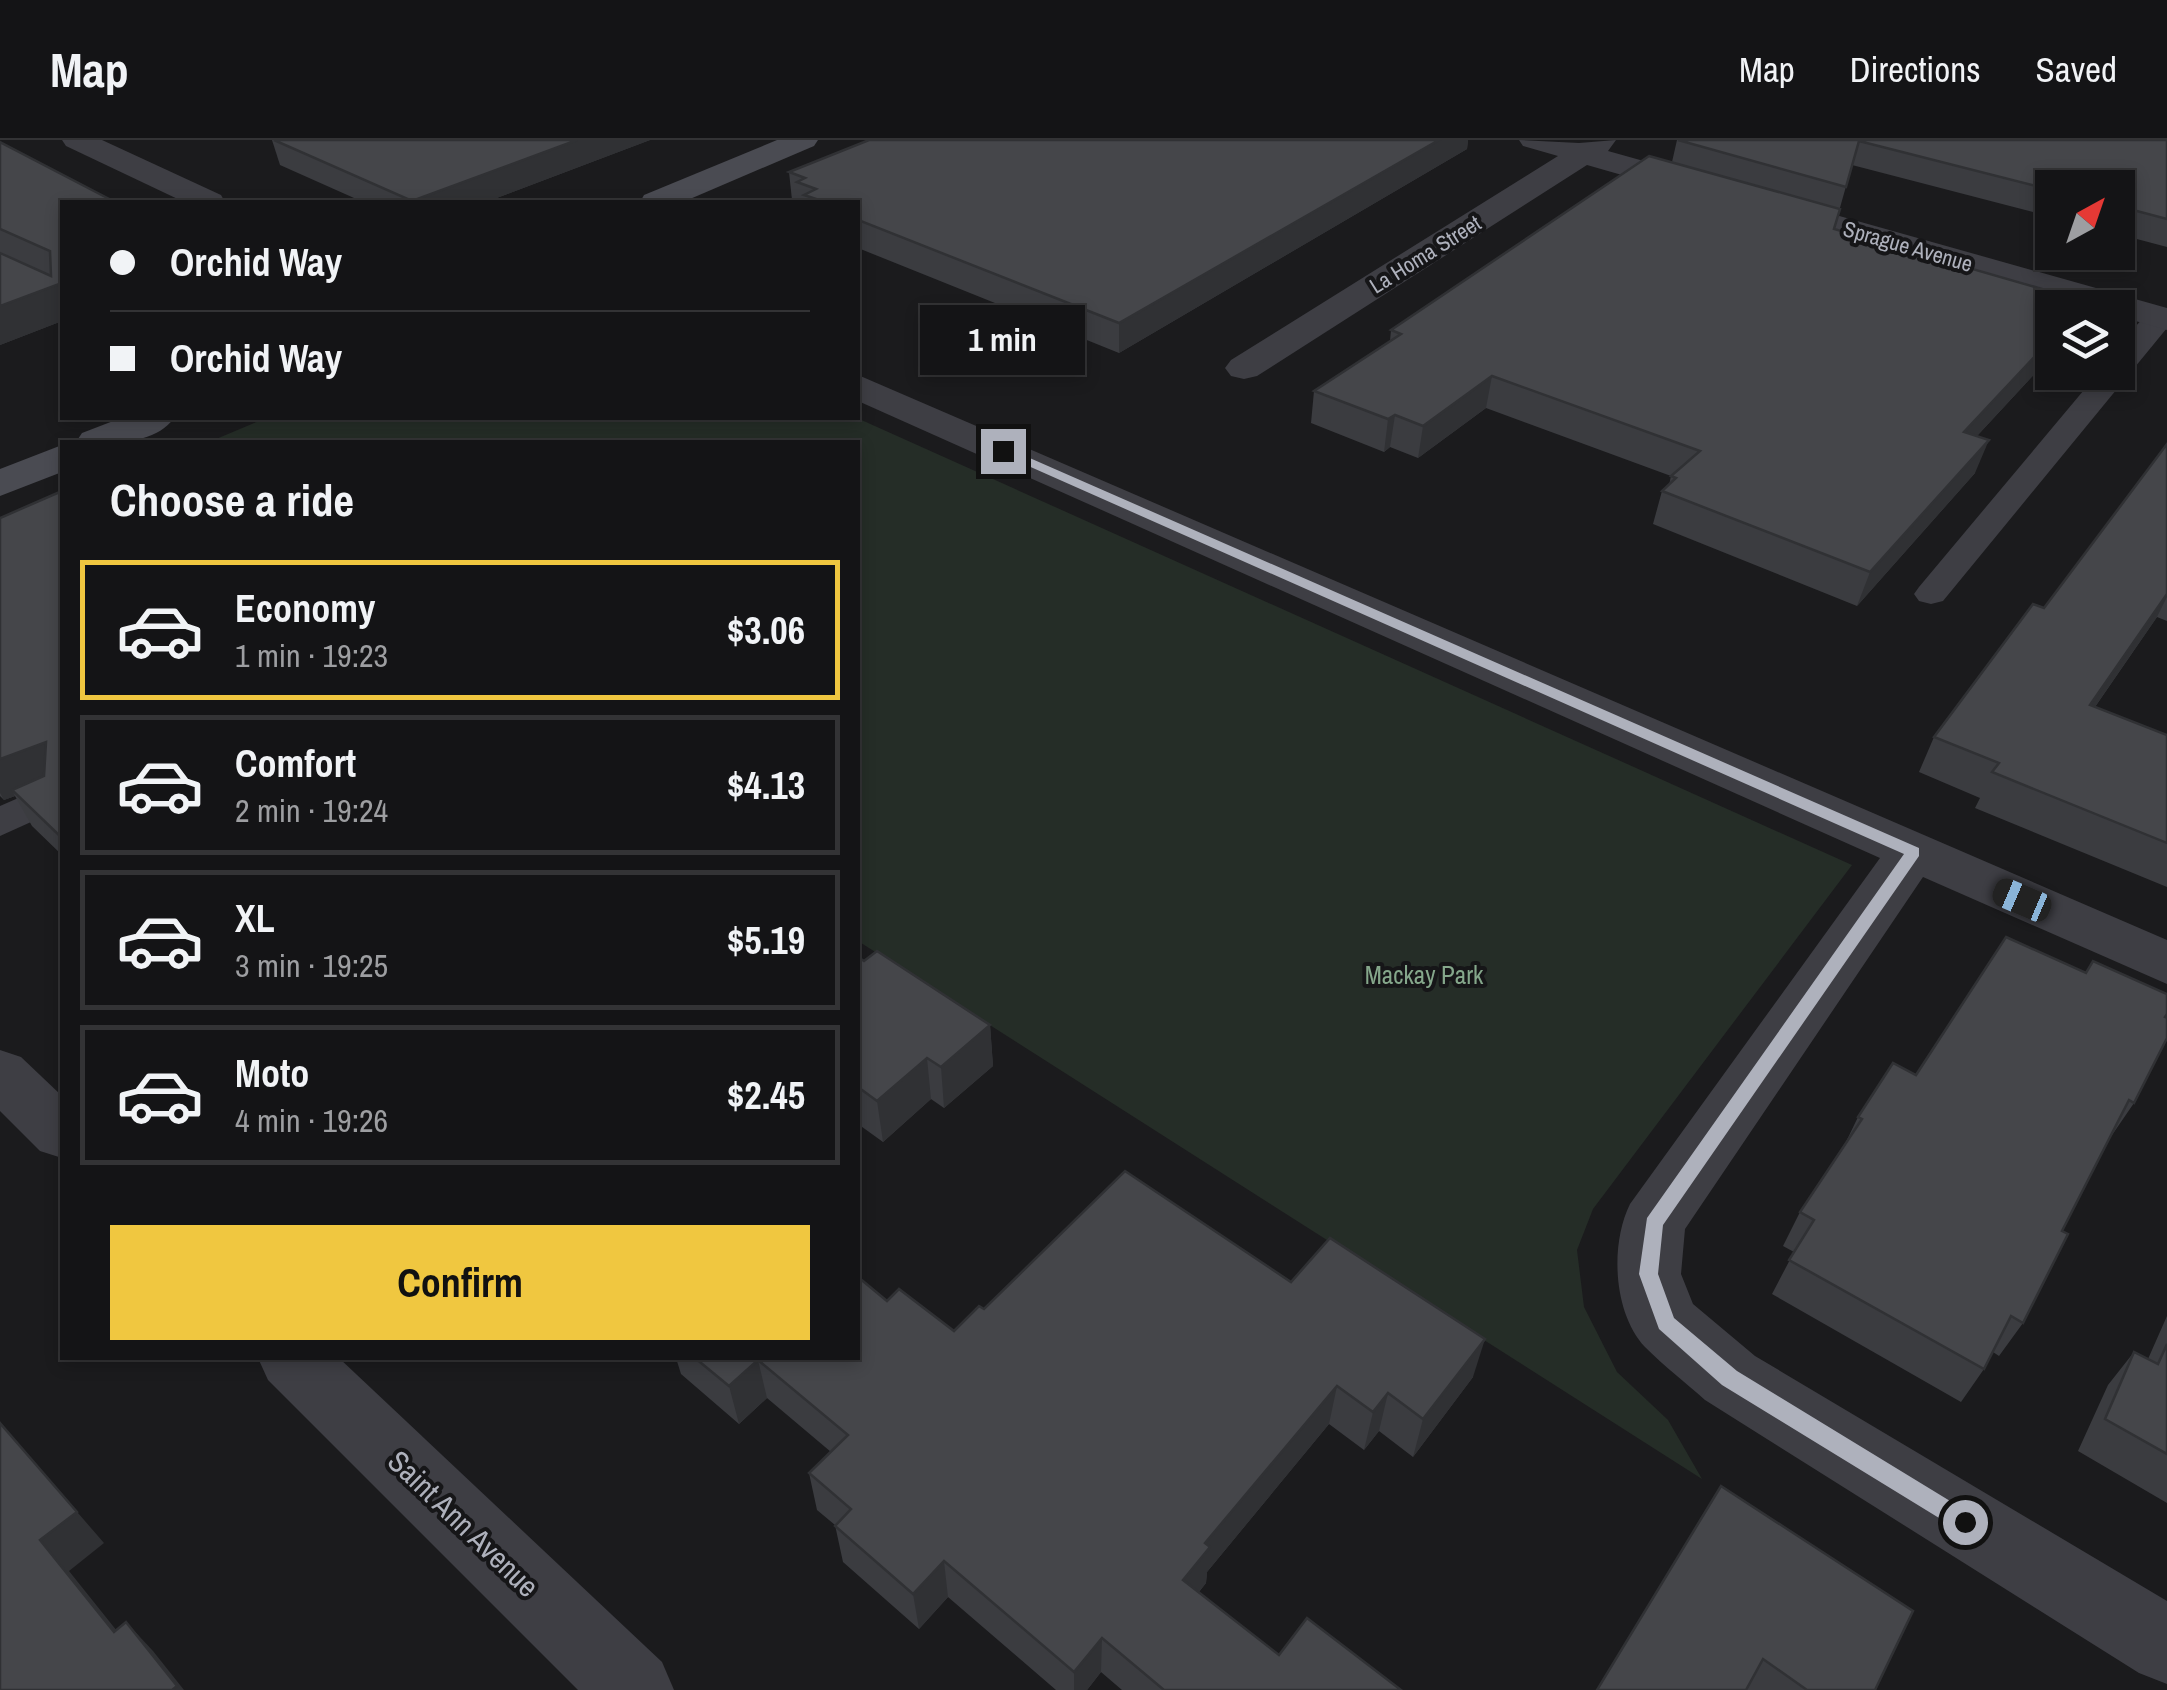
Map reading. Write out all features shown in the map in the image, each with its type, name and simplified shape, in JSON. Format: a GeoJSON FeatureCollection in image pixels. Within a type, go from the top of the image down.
{"type":"FeatureCollection","features":[{"type":"Feature","properties":{"kind":"main road"},"geometry":{"type":"LineString","coordinates":[[661,200],[803,140]]}},
{"type":"Feature","properties":{"kind":"main road"},"geometry":{"type":"LineString","coordinates":[[100,440],[144,420]]}},
{"type":"Feature","properties":{"kind":"main road"},"geometry":{"type":"LineString","coordinates":[[0,484],[60,458]]}},
{"type":"Feature","properties":{"kind":"street"},"geometry":{"type":"LineString","coordinates":[[78,140],[205,200]]}},
{"type":"Feature","properties":{"kind":"street","name":"Sprague Avenue"},"geometry":{"type":"LineString","coordinates":[[1534,140],[1594,147],[2164,318]]}},
{"type":"Feature","properties":{"kind":"street","name":"La Homa Street"},"geometry":{"type":"LineString","coordinates":[[1244,368],[1594,147]]}},
{"type":"Feature","properties":{"kind":"street"},"geometry":{"type":"LineString","coordinates":[[860,387],[2167,963]]}},
{"type":"Feature","properties":{"kind":"street"},"geometry":{"type":"LineString","coordinates":[[1914,852],[1654,1224],[1648,1274],[1666,1323],[1730,1378],[2167,1645]]}},
{"type":"Feature","properties":{"kind":"street"},"geometry":{"type":"LineString","coordinates":[[0,1073],[60,1132]]}},
{"type":"Feature","properties":{"kind":"street","name":"Saint Ann Avenue"},"geometry":{"type":"LineString","coordinates":[[294,1360],[634,1690]]}},
{"type":"Feature","properties":{"kind":"lane"},"geometry":{"type":"LineString","coordinates":[[2135,350],[2164,318]]}},
{"type":"Feature","properties":{"kind":"lane"},"geometry":{"type":"LineString","coordinates":[[1931,594],[2100,390]]}},
{"type":"Feature","properties":{"kind":"lane"},"geometry":{"type":"LineString","coordinates":[[0,824],[60,793]]}},
{"type":"Feature","properties":{"kind":"green space","name":"Mackay Park"},"geometry":{"type":"Polygon","coordinates":[[[860,419],[1852,865],[1593,1209],[1577,1250],[1584,1307],[1617,1372],[1668,1420],[1702,1479],[860,942],[860,440],[214,440],[261,420],[860,419]]]}},
{"type":"Feature","properties":{"kind":"building"},"geometry":{"type":"Polygon","coordinates":[[[274,140],[577,140],[415,200],[274,140]]]}},
{"type":"Feature","properties":{"kind":"building"},"geometry":{"type":"Polygon","coordinates":[[[869,140],[1439,140],[1119,323],[860,221],[860,200],[819,200],[804,195],[816,189],[797,182],[805,178],[789,172],[869,140]]]}},
{"type":"Feature","properties":{"kind":"building"},"geometry":{"type":"Polygon","coordinates":[[[1678,140],[2167,140],[2167,219],[2135,211],[2135,170],[2035,170],[2035,186],[1859,141],[1846,187],[1678,140]]]}},
{"type":"Feature","properties":{"kind":"building"},"geometry":{"type":"Polygon","coordinates":[[[0,142],[111,200],[60,200],[60,284],[0,306],[0,253],[51,276],[50,251],[0,229],[0,142]]]}},
{"type":"Feature","properties":{"kind":"building"},"geometry":{"type":"Polygon","coordinates":[[[1649,156],[1840,209],[1834,229],[2045,290],[2035,290],[2035,356],[1964,432],[1989,440],[1870,572],[1662,491],[1676,478],[1671,476],[1700,451],[1492,376],[1423,426],[1395,415],[1388,419],[1314,391],[1401,334],[1391,330],[1649,156]]]}},
{"type":"Feature","properties":{"kind":"building"},"geometry":{"type":"Polygon","coordinates":[[[2167,444],[2167,594],[2090,705],[2167,735],[2167,843],[1992,772],[1999,763],[1934,737],[2033,604],[2044,608],[2167,444]]]}},
{"type":"Feature","properties":{"kind":"building"},"geometry":{"type":"Polygon","coordinates":[[[60,492],[60,836],[12,790],[44,776],[46,742],[0,759],[0,518],[60,492]]]}},
{"type":"Feature","properties":{"kind":"building"},"geometry":{"type":"Polygon","coordinates":[[[2006,937],[2086,973],[2093,961],[2167,994],[2167,1038],[2134,1103],[2129,1100],[2062,1231],[2068,1234],[2023,1323],[2011,1316],[1984,1369],[1789,1260],[1814,1220],[1800,1212],[1862,1119],[1858,1117],[1893,1063],[1916,1075],[2006,937]]]}},
{"type":"Feature","properties":{"kind":"building"},"geometry":{"type":"Polygon","coordinates":[[[877,951],[990,1025],[941,1067],[927,1058],[877,1101],[860,1088],[860,958],[864,961],[877,951]]]}},
{"type":"Feature","properties":{"kind":"building"},"geometry":{"type":"Polygon","coordinates":[[[1125,1171],[1291,1282],[1330,1238],[1485,1339],[1423,1419],[1388,1393],[1373,1412],[1337,1386],[1205,1543],[1210,1547],[1183,1580],[1279,1655],[1307,1618],[1401,1690],[1164,1690],[1102,1638],[1074,1672],[944,1561],[913,1594],[835,1526],[851,1509],[809,1473],[848,1435],[758,1360],[860,1360],[860,1279],[887,1301],[899,1289],[954,1331],[979,1306],[984,1309],[1125,1171]]]}},
{"type":"Feature","properties":{"kind":"building"},"geometry":{"type":"Polygon","coordinates":[[[2167,1344],[2167,1454],[2105,1419],[2134,1352],[2158,1364],[2167,1344]]]}},
{"type":"Feature","properties":{"kind":"building"},"geometry":{"type":"Polygon","coordinates":[[[697,1360],[758,1360],[729,1386],[697,1360]]]}},
{"type":"Feature","properties":{"kind":"building"},"geometry":{"type":"Polygon","coordinates":[[[0,1423],[77,1512],[40,1540],[114,1632],[126,1622],[177,1686],[172,1690],[0,1690],[0,1423]]]}},
{"type":"Feature","properties":{"kind":"building"},"geometry":{"type":"Polygon","coordinates":[[[1721,1486],[1913,1611],[1875,1690],[1807,1690],[1763,1659],[1746,1690],[1597,1690],[1721,1486]]]}},
{"type":"Feature","properties":{"kind":"route"},"geometry":{"type":"LineString","coordinates":[[1003,451],[1914,852],[1654,1224],[1648,1274],[1666,1323],[1730,1378],[1965,1522]]}}]}
